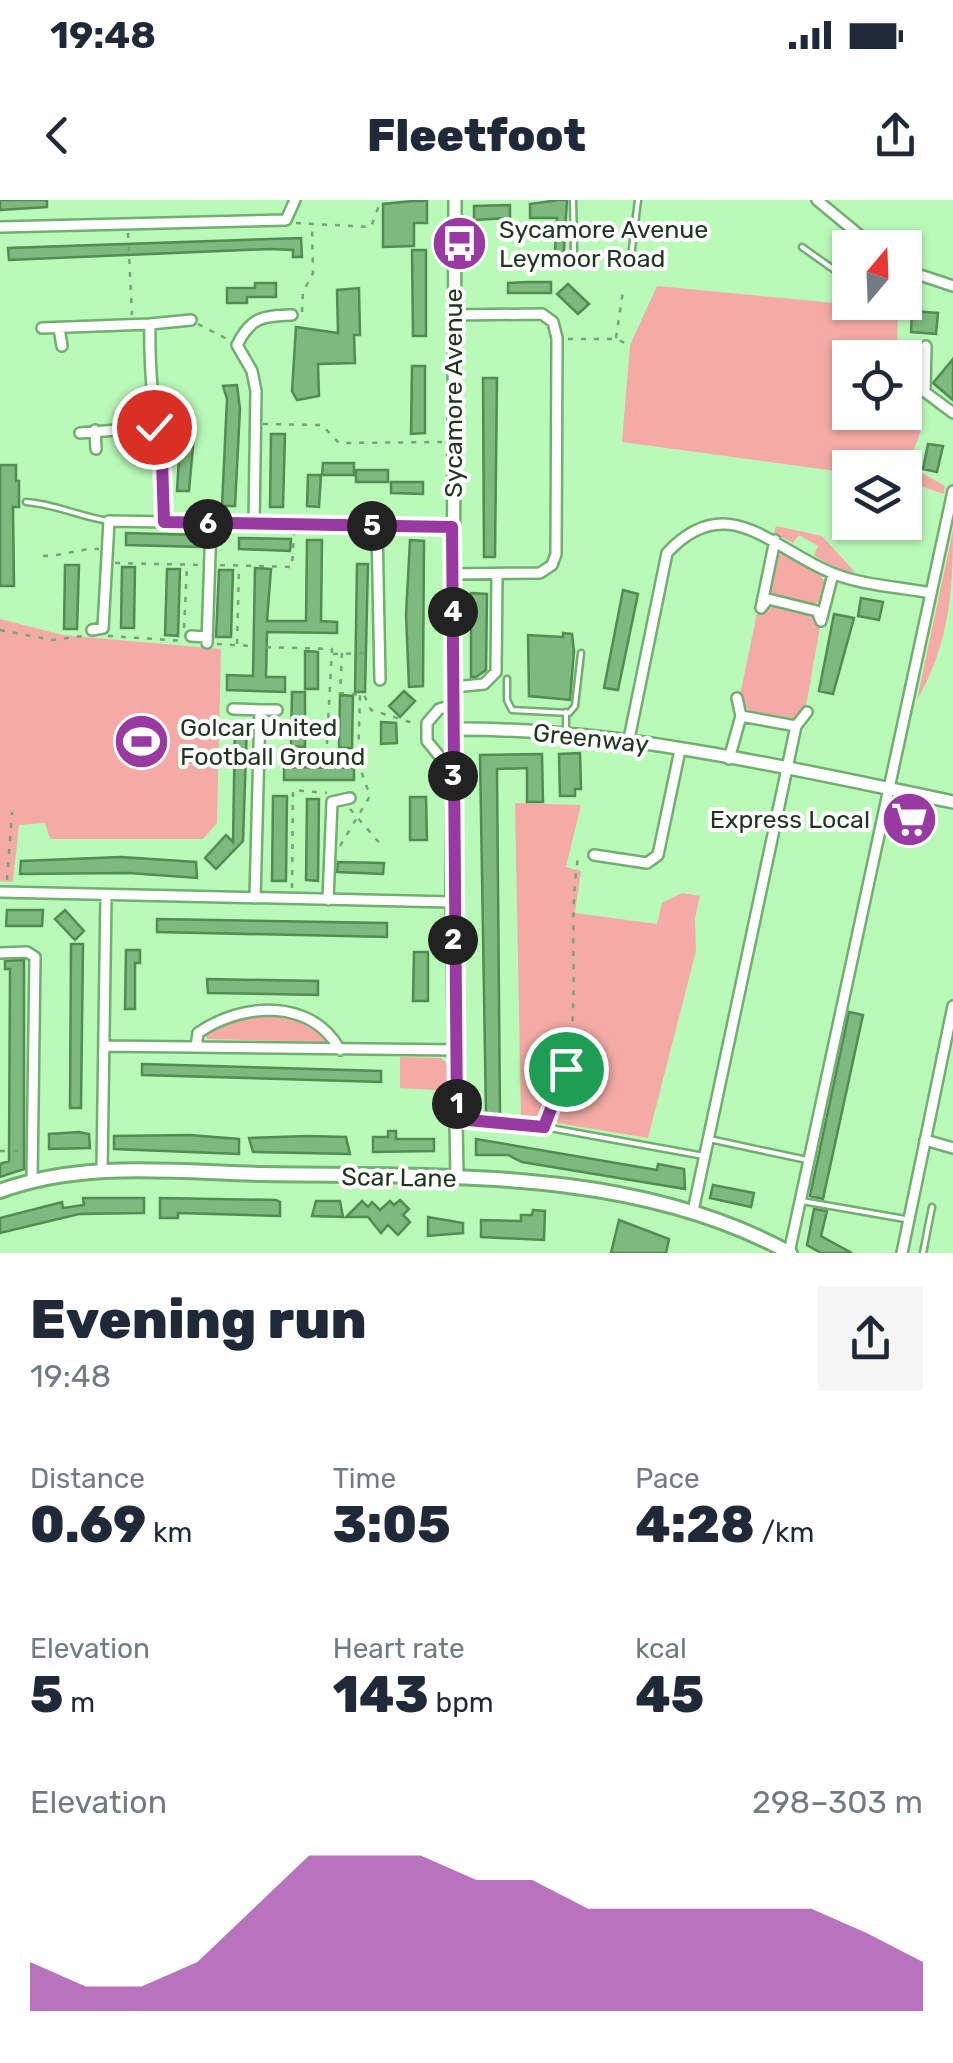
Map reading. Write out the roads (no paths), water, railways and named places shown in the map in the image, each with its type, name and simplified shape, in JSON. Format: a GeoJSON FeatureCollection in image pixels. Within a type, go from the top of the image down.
{"type":"FeatureCollection","features":[{"type":"Feature","properties":{"kind":"main road","name":"Scar Lane"},"geometry":{"type":"LineString","coordinates":[[0,1191],[32,1179],[102,1171],[457,1178],[558,1186],[693,1211],[742,1227],[789,1253]]}},
{"type":"Feature","properties":{"kind":"street"},"geometry":{"type":"LineString","coordinates":[[0,227],[286,220],[295,200]]}},
{"type":"Feature","properties":{"kind":"street","name":"Sycamore Avenue"},"geometry":{"type":"LineString","coordinates":[[455,200],[452,902],[458,1050],[457,1178]]}},
{"type":"Feature","properties":{"kind":"street"},"geometry":{"type":"LineString","coordinates":[[817,200],[853,230]]}},
{"type":"Feature","properties":{"kind":"street"},"geometry":{"type":"LineString","coordinates":[[922,276],[953,286]]}},
{"type":"Feature","properties":{"kind":"street"},"geometry":{"type":"LineString","coordinates":[[452,314],[542,314],[553,322],[557,338],[556,554],[552,565],[540,572],[452,574]]}},
{"type":"Feature","properties":{"kind":"street"},"geometry":{"type":"LineString","coordinates":[[254,524],[257,424],[252,372],[236,345],[246,326],[260,316],[292,316]]}},
{"type":"Feature","properties":{"kind":"street"},"geometry":{"type":"LineString","coordinates":[[42,328],[191,320]]}},
{"type":"Feature","properties":{"kind":"street"},"geometry":{"type":"LineString","coordinates":[[150,324],[148,380],[162,460],[164,522]]}},
{"type":"Feature","properties":{"kind":"street"},"geometry":{"type":"LineString","coordinates":[[59,328],[62,346]]}},
{"type":"Feature","properties":{"kind":"street"},"geometry":{"type":"LineString","coordinates":[[926,346],[924,392],[953,413]]}},
{"type":"Feature","properties":{"kind":"street"},"geometry":{"type":"LineString","coordinates":[[80,432],[154,427]]}},
{"type":"Feature","properties":{"kind":"street"},"geometry":{"type":"LineString","coordinates":[[95,430],[96,449]]}},
{"type":"Feature","properties":{"kind":"street"},"geometry":{"type":"LineString","coordinates":[[789,1253],[953,491]]}},
{"type":"Feature","properties":{"kind":"street"},"geometry":{"type":"LineString","coordinates":[[90,632],[103,628],[110,521],[452,527]]}},
{"type":"Feature","properties":{"kind":"street"},"geometry":{"type":"LineString","coordinates":[[629,739],[667,553],[683,536],[722,523],[775,540],[832,574],[930,593]]}},
{"type":"Feature","properties":{"kind":"street"},"geometry":{"type":"LineString","coordinates":[[187,639],[207,640],[211,524]]}},
{"type":"Feature","properties":{"kind":"street"},"geometry":{"type":"LineString","coordinates":[[377,526],[380,680]]}},
{"type":"Feature","properties":{"kind":"street"},"geometry":{"type":"LineString","coordinates":[[775,540],[760,608],[768,599],[817,612],[820,621],[832,574]]}},
{"type":"Feature","properties":{"kind":"street"},"geometry":{"type":"LineString","coordinates":[[454,687],[484,684],[496,672],[497,574]]}},
{"type":"Feature","properties":{"kind":"street"},"geometry":{"type":"LineString","coordinates":[[729,759],[741,716],[737,698]]}},
{"type":"Feature","properties":{"kind":"street"},"geometry":{"type":"LineString","coordinates":[[453,705],[439,709],[427,723],[431,750],[453,761]]}},
{"type":"Feature","properties":{"kind":"street"},"geometry":{"type":"LineString","coordinates":[[233,709],[277,710]]}},
{"type":"Feature","properties":{"kind":"street"},"geometry":{"type":"LineString","coordinates":[[255,898],[260,710]]}},
{"type":"Feature","properties":{"kind":"street"},"geometry":{"type":"LineString","coordinates":[[693,1211],[796,726],[807,712]]}},
{"type":"Feature","properties":{"kind":"street"},"geometry":{"type":"LineString","coordinates":[[741,716],[796,726]]}},
{"type":"Feature","properties":{"kind":"street","name":"Greenway"},"geometry":{"type":"LineString","coordinates":[[453,730],[629,739],[953,802]]}},
{"type":"Feature","properties":{"kind":"street"},"geometry":{"type":"LineString","coordinates":[[594,855],[646,862],[658,855],[680,750]]}},
{"type":"Feature","properties":{"kind":"street"},"geometry":{"type":"LineString","coordinates":[[328,900],[332,802],[349,798]]}},
{"type":"Feature","properties":{"kind":"street"},"geometry":{"type":"LineString","coordinates":[[3,892],[452,902]]}},
{"type":"Feature","properties":{"kind":"street"},"geometry":{"type":"LineString","coordinates":[[102,1171],[106,895]]}},
{"type":"Feature","properties":{"kind":"street"},"geometry":{"type":"LineString","coordinates":[[2,952],[36,957],[32,1179]]}},
{"type":"Feature","properties":{"kind":"street"},"geometry":{"type":"LineString","coordinates":[[905,1252],[953,1006]]}},
{"type":"Feature","properties":{"kind":"street"},"geometry":{"type":"LineString","coordinates":[[196,1047],[198,1033],[227,1016],[269,1010],[314,1022],[326,1030],[340,1050]]}},
{"type":"Feature","properties":{"kind":"street"},"geometry":{"type":"LineString","coordinates":[[104,1046],[458,1050]]}},
{"type":"Feature","properties":{"kind":"street"},"geometry":{"type":"LineString","coordinates":[[925,1140],[953,1148]]}},
{"type":"Feature","properties":{"kind":"lane"},"geometry":{"type":"LineString","coordinates":[[573,200],[574,252]]}},
{"type":"Feature","properties":{"kind":"lane"},"geometry":{"type":"LineString","coordinates":[[631,258],[638,200]]}},
{"type":"Feature","properties":{"kind":"lane"},"geometry":{"type":"LineString","coordinates":[[802,247],[832,268]]}},
{"type":"Feature","properties":{"kind":"lane"},"geometry":{"type":"LineString","coordinates":[[26,502],[52,504],[84,518],[110,521]]}},
{"type":"Feature","properties":{"kind":"lane"},"geometry":{"type":"LineString","coordinates":[[507,679],[508,706],[512,710],[566,712],[575,706],[581,653]]}},
{"type":"Feature","properties":{"kind":"lane"},"geometry":{"type":"LineString","coordinates":[[566,712],[566,734]]}},
{"type":"Feature","properties":{"kind":"lane"},"geometry":{"type":"LineString","coordinates":[[457,1119],[544,1127],[705,1156]]}},
{"type":"Feature","properties":{"kind":"lane"},"geometry":{"type":"LineString","coordinates":[[709,1139],[810,1160]]}},
{"type":"Feature","properties":{"kind":"lane"},"geometry":{"type":"LineString","coordinates":[[802,1200],[910,1220]]}},
{"type":"Feature","properties":{"kind":"lane"},"geometry":{"type":"LineString","coordinates":[[923,1253],[932,1208]]}},
{"type":"Feature","properties":{"kind":"place","name":"Sycamore Avenue Leymoor Road"},"geometry":{"type":"Point","coordinates":[460,243]}},
{"type":"Feature","properties":{"kind":"place","name":"Golcar United Football Ground"},"geometry":{"type":"Point","coordinates":[141,741]}},
{"type":"Feature","properties":{"kind":"place","name":"Express Local"},"geometry":{"type":"Point","coordinates":[909,819]}}]}
